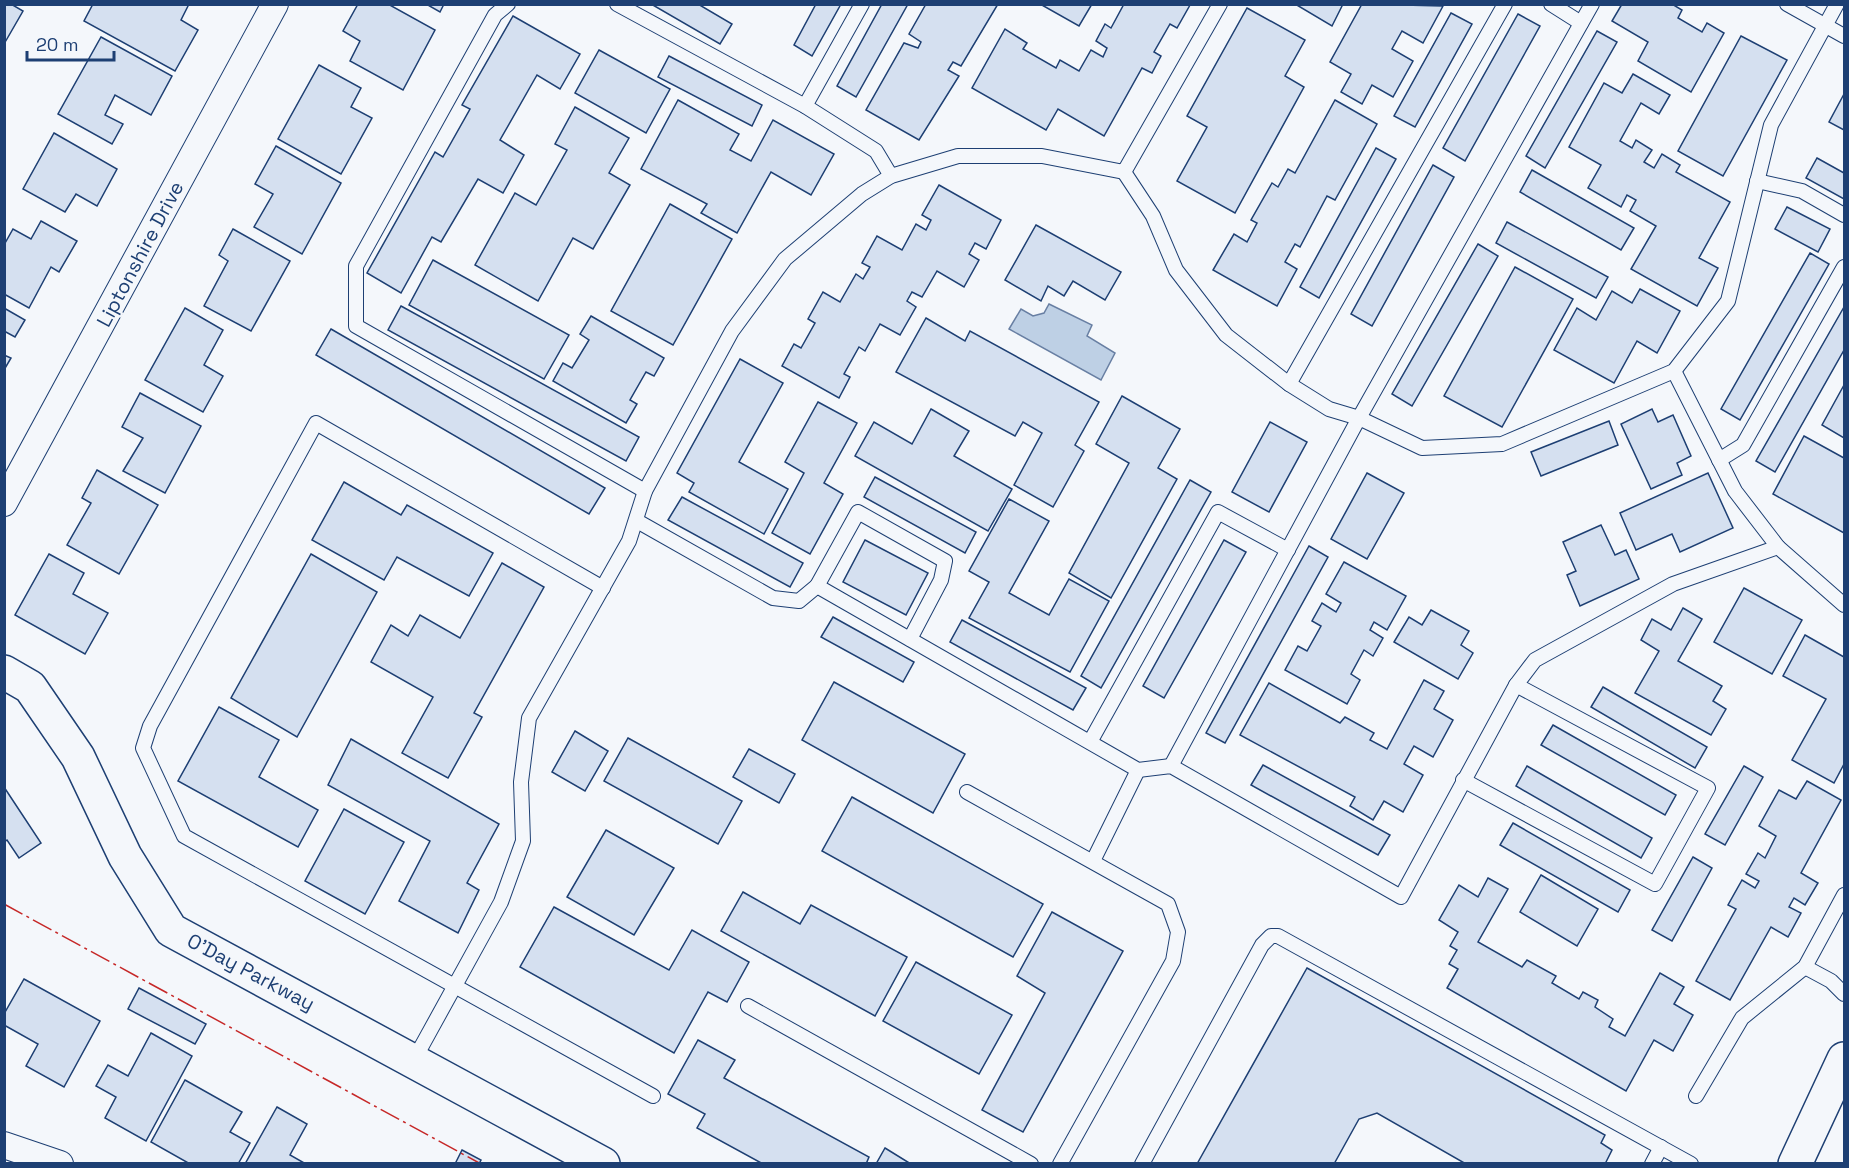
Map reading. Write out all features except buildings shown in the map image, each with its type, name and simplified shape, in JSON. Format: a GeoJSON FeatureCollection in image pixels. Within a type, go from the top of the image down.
{"type":"FeatureCollection","features":[{"type":"Feature","properties":{"kind":"street","name":"Liptonshire Drive"},"geometry":{"type":"LineString","coordinates":[[4,503],[275,4]]}},
{"type":"Feature","properties":{"kind":"street","name":"O'Day Parkway"},"geometry":{"type":"LineString","coordinates":[[4,672],[30,687],[78,757],[125,856],[171,930],[603,1164]]}},
{"type":"Feature","properties":{"kind":"street"},"geometry":{"type":"LineString","coordinates":[[1795,1164],[1845,1059]]}},
{"type":"Feature","properties":{"kind":"street"},"geometry":{"type":"LineString","coordinates":[[4,1145],[60,1164]]}},
{"type":"Feature","properties":{"kind":"lane"},"geometry":{"type":"LineString","coordinates":[[508,4],[495,15],[356,266],[356,326],[645,491]]}},
{"type":"Feature","properties":{"kind":"lane"},"geometry":{"type":"LineString","coordinates":[[617,4],[805,106],[876,152],[891,176]]}},
{"type":"Feature","properties":{"kind":"lane"},"geometry":{"type":"LineString","coordinates":[[805,106],[862,4]]}},
{"type":"Feature","properties":{"kind":"lane"},"geometry":{"type":"LineString","coordinates":[[1125,172],[1220,4]]}},
{"type":"Feature","properties":{"kind":"lane"},"geometry":{"type":"LineString","coordinates":[[1289,384],[1504,4]]}},
{"type":"Feature","properties":{"kind":"lane"},"geometry":{"type":"LineString","coordinates":[[1551,4],[1581,23]]}},
{"type":"Feature","properties":{"kind":"lane"},"geometry":{"type":"LineString","coordinates":[[1170,766],[1359,418],[1592,4]]}},
{"type":"Feature","properties":{"kind":"lane"},"geometry":{"type":"LineString","coordinates":[[1786,4],[1845,36]]}},
{"type":"Feature","properties":{"kind":"lane"},"geometry":{"type":"LineString","coordinates":[[414,1060],[501,902],[523,842],[521,782],[529,718],[603,588],[637,521],[645,491],[732,331],[785,259],[862,194],[891,176],[958,156],[1042,156],[1125,172],[1153,216],[1176,270],[1226,335],[1289,384],[1329,409],[1359,418],[1422,448],[1502,444],[1674,371],[1728,301],[1771,125],[1837,4]]}},
{"type":"Feature","properties":{"kind":"lane"},"geometry":{"type":"LineString","coordinates":[[1757,181],[1802,191],[1845,215]]}},
{"type":"Feature","properties":{"kind":"lane"},"geometry":{"type":"LineString","coordinates":[[1719,460],[1743,445],[1845,267]]}},
{"type":"Feature","properties":{"kind":"lane"},"geometry":{"type":"LineString","coordinates":[[1674,371],[1735,491],[1778,548],[1845,605]]}},
{"type":"Feature","properties":{"kind":"lane"},"geometry":{"type":"LineString","coordinates":[[603,588],[316,423],[150,726],[143,748],[183,836],[653,1096]]}},
{"type":"Feature","properties":{"kind":"lane"},"geometry":{"type":"LineString","coordinates":[[637,521],[773,598],[799,601],[817,586],[858,512],[945,561],[941,580],[910,639]]}},
{"type":"Feature","properties":{"kind":"lane"},"geometry":{"type":"LineString","coordinates":[[1090,742],[1218,512],[1288,550]]}},
{"type":"Feature","properties":{"kind":"lane"},"geometry":{"type":"LineString","coordinates":[[817,586],[1138,770],[1170,766],[1401,897],[1516,685],[1535,660],[1673,584],[1778,548]]}},
{"type":"Feature","properties":{"kind":"lane"},"geometry":{"type":"LineString","coordinates":[[1463,780],[1655,884],[1708,788],[1516,685]]}},
{"type":"Feature","properties":{"kind":"lane"},"geometry":{"type":"LineString","coordinates":[[1093,861],[1138,770]]}},
{"type":"Feature","properties":{"kind":"lane"},"geometry":{"type":"LineString","coordinates":[[967,792],[1168,904],[1178,932],[1173,961],[1060,1164]]}},
{"type":"Feature","properties":{"kind":"lane"},"geometry":{"type":"LineString","coordinates":[[1696,1096],[1742,1018],[1806,967],[1845,895]]}},
{"type":"Feature","properties":{"kind":"lane"},"geometry":{"type":"LineString","coordinates":[[1142,1164],[1262,945],[1271,936],[1278,936],[1691,1164]]}},
{"type":"Feature","properties":{"kind":"lane"},"geometry":{"type":"LineString","coordinates":[[1806,967],[1831,981],[1845,994]]}},
{"type":"Feature","properties":{"kind":"lane"},"geometry":{"type":"LineString","coordinates":[[748,1006],[1031,1164]]}},
{"type":"Feature","properties":{"kind":"lane"},"geometry":{"type":"LineString","coordinates":[[1652,1164],[1661,1147]]}},
{"type":"Feature","properties":{"kind":"water"},"geometry":{"type":"Polygon","coordinates":[[[1049,304],[1092,325],[1087,336],[1115,353],[1101,380],[1009,329],[1021,309],[1033,316],[1044,313],[1049,304]]]}},
{"type":"Feature","properties":{"kind":"power"},"geometry":{"type":"LineString","coordinates":[[4,904],[481,1164]]}}]}
